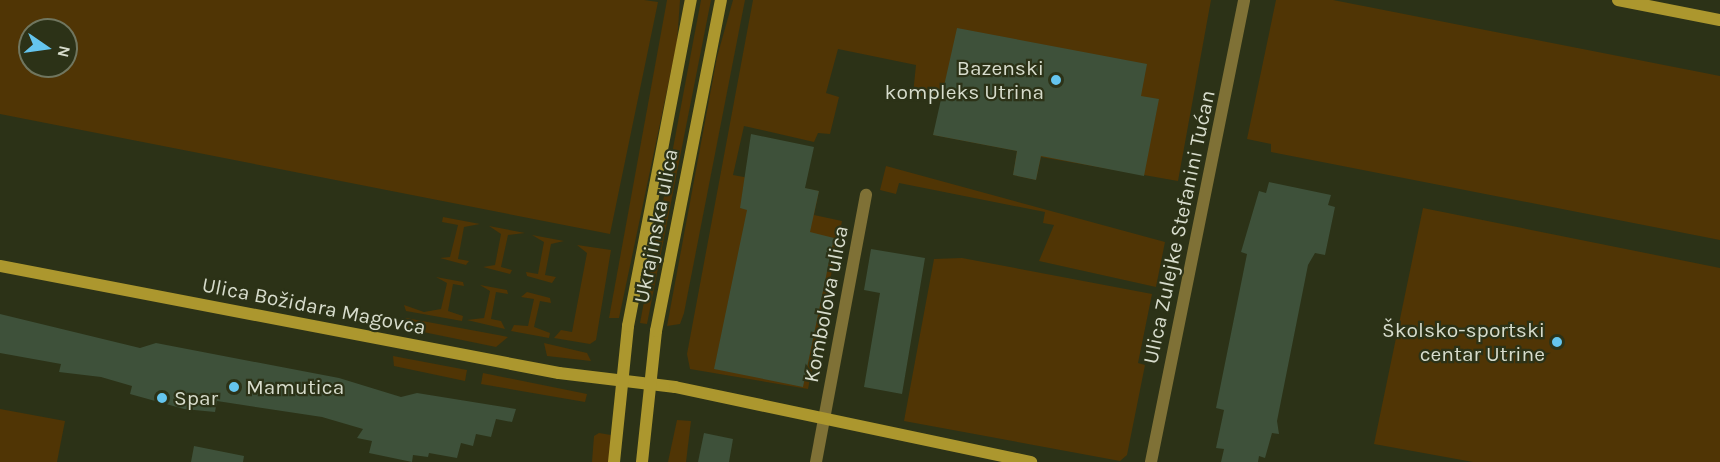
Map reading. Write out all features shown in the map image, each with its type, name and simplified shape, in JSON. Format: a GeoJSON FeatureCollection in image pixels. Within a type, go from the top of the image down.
{"type":"FeatureCollection","features":[{"type":"Feature","properties":{"kind":"street","name":"Ukrajinska ulica"},"geometry":{"type":"LineString","coordinates":[[614,462],[620,381],[691,0]]}},
{"type":"Feature","properties":{"kind":"street","name":"Ukrajinska ulica"},"geometry":{"type":"LineString","coordinates":[[642,462],[648,384],[721,0]]}},
{"type":"Feature","properties":{"kind":"street","name":"Ulica Zulejke Stefanini Tućan"},"geometry":{"type":"LineString","coordinates":[[1151,462],[1244,0]]}},
{"type":"Feature","properties":{"kind":"street"},"geometry":{"type":"LineString","coordinates":[[1618,0],[1720,20]]}},
{"type":"Feature","properties":{"kind":"street","name":"Kombolova ulica"},"geometry":{"type":"LineString","coordinates":[[816,462],[866,195]]}},
{"type":"Feature","properties":{"kind":"street","name":"Ulica Božidara Magovca"},"geometry":{"type":"LineString","coordinates":[[0,266],[620,381],[648,384]]}},
{"type":"Feature","properties":{"kind":"street"},"geometry":{"type":"LineString","coordinates":[[648,384],[1031,462]]}},
{"type":"Feature","properties":{"kind":"shaded area"},"geometry":{"type":"Polygon","coordinates":[[[0,0],[644,0],[658,2],[610,234],[0,114],[0,0]]]}},
{"type":"Feature","properties":{"kind":"shaded area"},"geometry":{"type":"Polygon","coordinates":[[[667,0],[680,0],[677,43],[619,318],[609,318],[667,0]]]}},
{"type":"Feature","properties":{"kind":"shaded area"},"geometry":{"type":"Polygon","coordinates":[[[701,0],[711,0],[647,324],[640,323],[701,0]]]}},
{"type":"Feature","properties":{"kind":"shaded area"},"geometry":{"type":"Polygon","coordinates":[[[733,0],[745,0],[684,313],[680,324],[667,326],[717,57],[733,0]]]}},
{"type":"Feature","properties":{"kind":"shaded area","name":"Bazenski kompleks Utrina"},"geometry":{"type":"Polygon","coordinates":[[[753,0],[1211,0],[1178,181],[1041,157],[1036,180],[1013,175],[1017,151],[933,135],[943,101],[913,94],[916,65],[838,49],[826,93],[839,97],[830,134],[818,133],[814,142],[744,126],[733,175],[819,191],[814,215],[842,221],[808,389],[690,369],[687,354],[753,0]]]}},
{"type":"Feature","properties":{"kind":"shaded area"},"geometry":{"type":"Polygon","coordinates":[[[1276,0],[1333,0],[1720,76],[1720,240],[1271,152],[1271,144],[1247,139],[1276,0]]]}},
{"type":"Feature","properties":{"kind":"shaded area"},"geometry":{"type":"Polygon","coordinates":[[[886,166],[1165,242],[1156,287],[1039,261],[1054,225],[1043,223],[1045,212],[899,183],[896,194],[880,190],[886,166]]]}},
{"type":"Feature","properties":{"kind":"shaded area","name":"Školsko-sportski centar Utrine"},"geometry":{"type":"Polygon","coordinates":[[[1423,208],[1720,268],[1720,462],[1473,462],[1374,444],[1423,208]]]}},
{"type":"Feature","properties":{"kind":"shaded area"},"geometry":{"type":"Polygon","coordinates":[[[443,217],[480,224],[464,227],[458,259],[469,261],[466,265],[440,258],[450,257],[458,225],[442,222],[443,217]]]}},
{"type":"Feature","properties":{"kind":"shaded area"},"geometry":{"type":"Polygon","coordinates":[[[489,226],[525,233],[508,235],[501,267],[512,270],[510,274],[483,267],[495,265],[501,234],[489,226]]]}},
{"type":"Feature","properties":{"kind":"shaded area"},"geometry":{"type":"Polygon","coordinates":[[[532,235],[564,241],[551,244],[545,275],[556,277],[552,283],[527,276],[526,272],[538,274],[544,242],[532,235]]]}},
{"type":"Feature","properties":{"kind":"shaded area"},"geometry":{"type":"Polygon","coordinates":[[[577,245],[611,250],[596,340],[590,344],[554,338],[561,330],[572,332],[587,253],[577,245]]]}},
{"type":"Feature","properties":{"kind":"shaded area"},"geometry":{"type":"Polygon","coordinates":[[[962,258],[1152,294],[1138,363],[1145,365],[1127,455],[1120,461],[904,421],[934,259],[962,258]]]}},
{"type":"Feature","properties":{"kind":"shaded area"},"geometry":{"type":"Polygon","coordinates":[[[436,277],[463,282],[464,286],[453,284],[448,311],[463,316],[462,321],[406,311],[404,305],[424,312],[441,309],[447,283],[436,277]]]}},
{"type":"Feature","properties":{"kind":"shaded area"},"geometry":{"type":"Polygon","coordinates":[[[480,285],[507,290],[508,294],[496,292],[491,319],[501,321],[505,329],[467,320],[484,318],[490,291],[480,285]]]}},
{"type":"Feature","properties":{"kind":"shaded area"},"geometry":{"type":"Polygon","coordinates":[[[527,292],[550,298],[551,303],[540,301],[534,327],[550,333],[549,338],[511,331],[514,325],[528,326],[534,299],[521,297],[527,292]]]}},
{"type":"Feature","properties":{"kind":"shaded area"},"geometry":{"type":"Polygon","coordinates":[[[406,318],[508,337],[496,347],[399,327],[406,318]]]}},
{"type":"Feature","properties":{"kind":"shaded area"},"geometry":{"type":"Polygon","coordinates":[[[544,343],[587,353],[591,361],[547,356],[544,343]]]}},
{"type":"Feature","properties":{"kind":"shaded area"},"geometry":{"type":"Polygon","coordinates":[[[393,356],[467,370],[465,381],[394,366],[393,356]]]}},
{"type":"Feature","properties":{"kind":"shaded area"},"geometry":{"type":"Polygon","coordinates":[[[483,373],[587,394],[585,402],[481,384],[483,373]]]}},
{"type":"Feature","properties":{"kind":"shaded area"},"geometry":{"type":"Polygon","coordinates":[[[0,409],[65,421],[57,462],[0,462],[0,409]]]}},
{"type":"Feature","properties":{"kind":"shaded area"},"geometry":{"type":"Polygon","coordinates":[[[677,420],[691,421],[686,462],[668,462],[677,420]]]}},
{"type":"Feature","properties":{"kind":"shaded area"},"geometry":{"type":"Polygon","coordinates":[[[599,433],[611,435],[609,462],[592,462],[594,436],[599,433]]]}},
{"type":"Feature","properties":{"kind":"building"},"geometry":{"type":"Polygon","coordinates":[[[957,28],[1147,64],[1141,96],[1159,99],[1144,176],[1041,156],[1036,180],[1013,175],[1017,151],[933,135],[957,28]]]}},
{"type":"Feature","properties":{"kind":"building"},"geometry":{"type":"Polygon","coordinates":[[[751,134],[814,147],[805,188],[819,191],[810,232],[834,238],[803,387],[714,369],[747,210],[740,208],[751,134]]]}},
{"type":"Feature","properties":{"kind":"building"},"geometry":{"type":"Polygon","coordinates":[[[1269,182],[1331,195],[1328,205],[1335,207],[1325,255],[1315,253],[1308,265],[1277,421],[1279,434],[1272,433],[1265,458],[1259,456],[1258,462],[1221,462],[1224,449],[1216,448],[1224,410],[1216,408],[1247,254],[1241,252],[1259,191],[1266,193],[1269,182]]]}},
{"type":"Feature","properties":{"kind":"building"},"geometry":{"type":"Polygon","coordinates":[[[871,249],[925,258],[902,394],[864,387],[880,293],[864,290],[871,249]]]}},
{"type":"Feature","properties":{"kind":"building","name":"Mamutica"},"geometry":{"type":"Polygon","coordinates":[[[0,314],[140,348],[156,343],[339,378],[401,397],[417,393],[516,409],[512,422],[496,419],[491,437],[476,434],[473,446],[461,443],[457,458],[429,453],[428,457],[413,455],[412,462],[369,453],[372,441],[357,438],[363,429],[322,417],[217,401],[215,412],[184,409],[130,394],[132,386],[101,377],[59,372],[61,364],[0,353],[0,314]]]}},
{"type":"Feature","properties":{"kind":"building"},"geometry":{"type":"Polygon","coordinates":[[[704,433],[733,439],[729,462],[698,462],[704,433]]]}},
{"type":"Feature","properties":{"kind":"building"},"geometry":{"type":"Polygon","coordinates":[[[194,446],[244,456],[243,462],[191,462],[194,446]]]}},
{"type":"Feature","properties":{"kind":"place","name":"Bazenski kompleks Utrina"},"geometry":{"type":"Point","coordinates":[1056,80]}},
{"type":"Feature","properties":{"kind":"place","name":"Školsko-sportski centar Utrine"},"geometry":{"type":"Point","coordinates":[1557,342]}},
{"type":"Feature","properties":{"kind":"place","name":"Mamutica"},"geometry":{"type":"Point","coordinates":[234,387]}},
{"type":"Feature","properties":{"kind":"place","name":"Spar"},"geometry":{"type":"Point","coordinates":[162,398]}}]}
